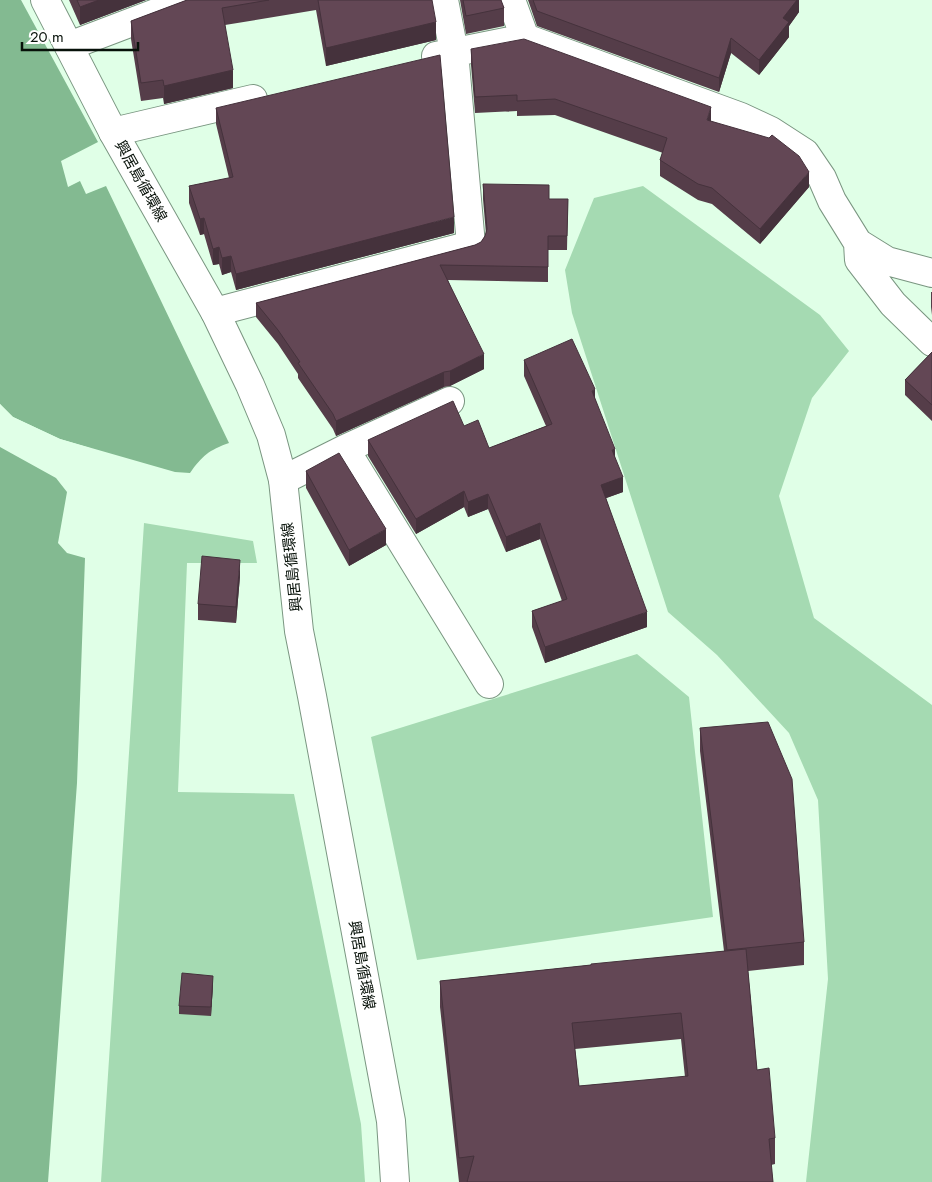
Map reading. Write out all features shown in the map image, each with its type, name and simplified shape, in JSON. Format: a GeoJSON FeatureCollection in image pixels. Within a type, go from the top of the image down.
{"type":"FeatureCollection","features":[{"type":"Feature","properties":{"kind":"street","name":"興居島循環線"},"geometry":{"type":"LineString","coordinates":[[45,0],[113,132],[215,312],[250,385],[271,435],[283,480],[299,631],[316,713],[391,1121],[396,1182]]}},
{"type":"Feature","properties":{"kind":"street"},"geometry":{"type":"LineString","coordinates":[[69,46],[190,0]]}},
{"type":"Feature","properties":{"kind":"street"},"geometry":{"type":"LineString","coordinates":[[215,312],[471,245],[454,52],[444,0]]}},
{"type":"Feature","properties":{"kind":"street"},"geometry":{"type":"LineString","coordinates":[[511,0],[525,38]]}},
{"type":"Feature","properties":{"kind":"street"},"geometry":{"type":"LineString","coordinates":[[415,61],[525,38],[741,117],[771,131],[805,153],[822,178],[832,201],[858,244],[859,260],[894,304],[932,342]]}},
{"type":"Feature","properties":{"kind":"street"},"geometry":{"type":"LineString","coordinates":[[113,132],[279,93]]}},
{"type":"Feature","properties":{"kind":"street"},"geometry":{"type":"LineString","coordinates":[[858,244],[887,261],[932,273]]}},
{"type":"Feature","properties":{"kind":"street"},"geometry":{"type":"LineString","coordinates":[[283,480],[345,449],[450,401]]}},
{"type":"Feature","properties":{"kind":"street"},"geometry":{"type":"LineString","coordinates":[[345,449],[489,684]]}},
{"type":"Feature","properties":{"kind":"shaded area"},"geometry":{"type":"Polygon","coordinates":[[[0,0],[21,0],[98,142],[61,161],[68,187],[80,181],[86,194],[106,186],[229,443],[206,454],[190,473],[175,472],[60,439],[13,417],[0,404],[0,0]]]}},
{"type":"Feature","properties":{"kind":"shaded area"},"geometry":{"type":"Polygon","coordinates":[[[643,186],[820,315],[849,351],[812,398],[779,496],[814,618],[932,705],[932,1182],[806,1182],[828,979],[818,800],[789,733],[717,655],[668,612],[572,313],[565,270],[594,198],[643,186]]]}},
{"type":"Feature","properties":{"kind":"shaded area"},"geometry":{"type":"Polygon","coordinates":[[[0,447],[56,478],[67,492],[58,543],[67,553],[85,558],[77,783],[48,1182],[0,1182],[0,447]]]}},
{"type":"Feature","properties":{"kind":"shaded area"},"geometry":{"type":"Polygon","coordinates":[[[144,523],[253,541],[257,563],[187,563],[178,792],[294,794],[361,1124],[365,1182],[101,1182],[144,523]]]}},
{"type":"Feature","properties":{"kind":"shaded area"},"geometry":{"type":"Polygon","coordinates":[[[637,654],[689,697],[713,917],[417,960],[371,737],[637,654]]]}},
{"type":"Feature","properties":{"kind":"pier"},"geometry":{"type":"Polygon","coordinates":[[[0,404],[13,417],[60,439],[90,448],[90,451],[59,442],[12,419],[0,408],[0,404]]]}},
{"type":"Feature","properties":{"kind":"building"},"geometry":{"type":"Polygon","coordinates":[[[77,0],[99,0],[80,7],[77,0]]]}},
{"type":"Feature","properties":{"kind":"building"},"geometry":{"type":"Polygon","coordinates":[[[187,0],[269,0],[222,8],[233,70],[164,86],[163,80],[141,83],[131,21],[187,0]]]}},
{"type":"Feature","properties":{"kind":"building"},"geometry":{"type":"Polygon","coordinates":[[[318,0],[432,0],[436,22],[326,48],[318,0]]]}},
{"type":"Feature","properties":{"kind":"building"},"geometry":{"type":"Polygon","coordinates":[[[463,0],[501,0],[504,8],[466,16],[463,0]]]}},
{"type":"Feature","properties":{"kind":"building"},"geometry":{"type":"Polygon","coordinates":[[[533,0],[797,0],[783,18],[789,22],[759,60],[731,38],[719,78],[537,11],[533,0]]]}},
{"type":"Feature","properties":{"kind":"building"},"geometry":{"type":"Polygon","coordinates":[[[524,39],[711,107],[707,120],[769,138],[772,135],[799,156],[809,172],[760,229],[712,188],[698,184],[660,160],[667,138],[555,99],[517,101],[517,95],[475,97],[471,49],[524,39]]]}},
{"type":"Feature","properties":{"kind":"building"},"geometry":{"type":"Polygon","coordinates":[[[440,55],[454,217],[236,274],[231,256],[222,258],[219,247],[213,249],[204,218],[200,219],[189,186],[233,177],[216,108],[440,55]]]}},
{"type":"Feature","properties":{"kind":"building"},"geometry":{"type":"Polygon","coordinates":[[[483,184],[549,185],[549,199],[568,199],[567,236],[548,236],[548,267],[440,265],[484,354],[336,421],[298,363],[300,362],[256,303],[481,242],[487,229],[483,184]]]}},
{"type":"Feature","properties":{"kind":"building"},"geometry":{"type":"Polygon","coordinates":[[[572,339],[595,389],[592,391],[615,449],[612,450],[623,477],[601,485],[647,612],[545,647],[532,611],[567,599],[540,523],[506,537],[488,494],[468,502],[464,491],[416,519],[368,440],[453,401],[464,426],[478,420],[489,448],[552,424],[524,360],[572,339]]]}},
{"type":"Feature","properties":{"kind":"building"},"geometry":{"type":"Polygon","coordinates":[[[932,352],[932,405],[905,380],[932,352]]]}},
{"type":"Feature","properties":{"kind":"building"},"geometry":{"type":"Polygon","coordinates":[[[339,453],[386,529],[349,550],[306,471],[339,453]]]}},
{"type":"Feature","properties":{"kind":"building"},"geometry":{"type":"Polygon","coordinates":[[[202,556],[240,560],[236,607],[198,604],[202,556]]]}},
{"type":"Feature","properties":{"kind":"building"},"geometry":{"type":"Polygon","coordinates":[[[768,722],[792,779],[804,942],[727,950],[700,728],[768,722]]]}},
{"type":"Feature","properties":{"kind":"building"},"geometry":{"type":"Polygon","coordinates":[[[746,949],[757,1070],[769,1068],[775,1138],[769,1139],[773,1182],[467,1182],[474,1156],[459,1158],[440,981],[746,949]],[[681,1013],[572,1023],[579,1086],[688,1076],[681,1013]]]}},
{"type":"Feature","properties":{"kind":"building"},"geometry":{"type":"Polygon","coordinates":[[[182,973],[213,976],[211,1007],[179,1006],[182,973]]]}}]}
